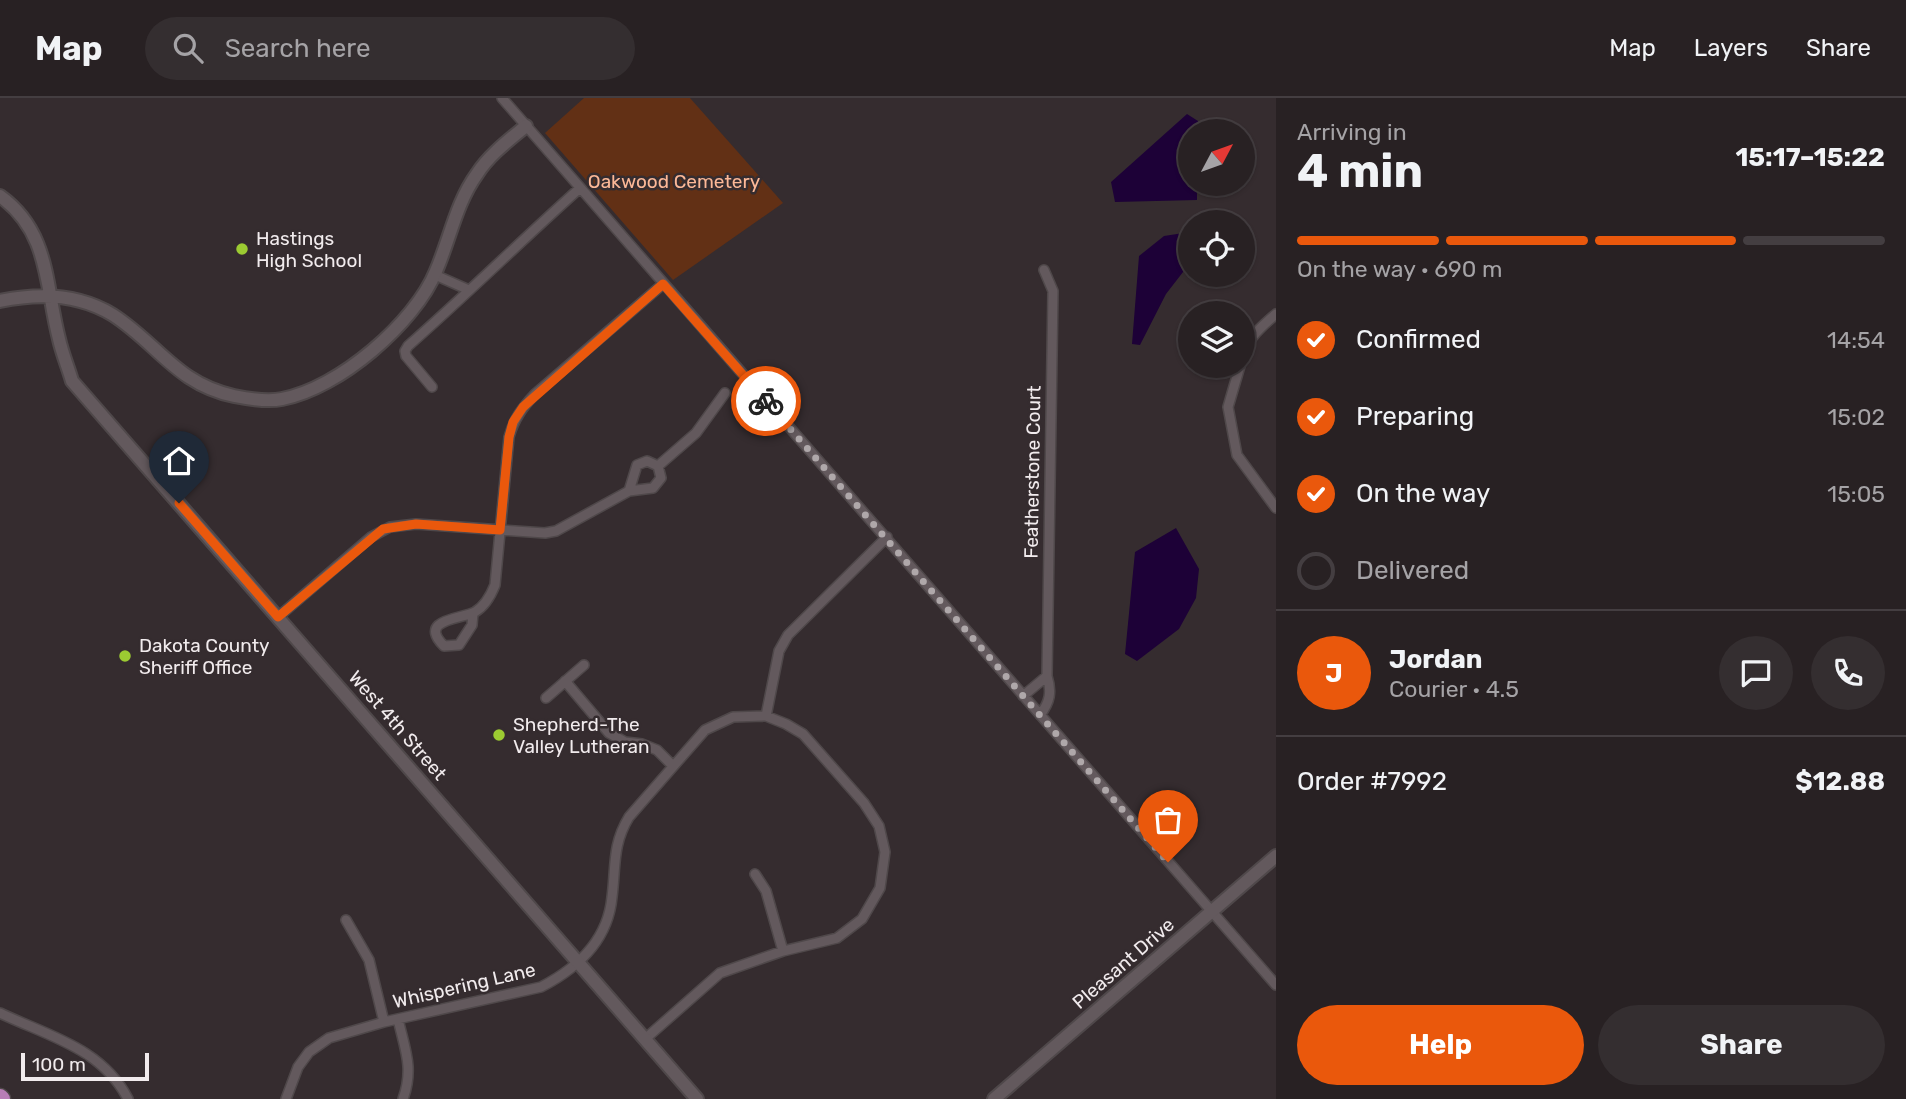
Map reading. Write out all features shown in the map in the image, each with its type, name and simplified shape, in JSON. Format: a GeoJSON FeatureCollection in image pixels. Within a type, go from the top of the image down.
{"type":"FeatureCollection","features":[{"type":"Feature","properties":{"kind":"street"},"geometry":{"type":"LineString","coordinates":[[502,98],[1276,985]]}},
{"type":"Feature","properties":{"kind":"street"},"geometry":{"type":"LineString","coordinates":[[0,301],[51,296],[84,302],[112,314],[188,378],[216,392],[248,399],[280,400],[309,392],[344,373],[375,348],[414,309],[435,275],[459,208],[477,173],[526,126]]}},
{"type":"Feature","properties":{"kind":"street"},"geometry":{"type":"LineString","coordinates":[[432,387],[406,356],[405,351],[580,188]]}},
{"type":"Feature","properties":{"kind":"street","name":"West 4th Street"},"geometry":{"type":"LineString","coordinates":[[0,196],[29,224],[40,245],[59,338],[72,381],[697,1099]]}},
{"type":"Feature","properties":{"kind":"street","name":"Featherstone Court"},"geometry":{"type":"LineString","coordinates":[[1040,715],[1049,700],[1050,686],[1047,676],[1053,290],[1044,270]]}},
{"type":"Feature","properties":{"kind":"street"},"geometry":{"type":"LineString","coordinates":[[435,275],[469,290]]}},
{"type":"Feature","properties":{"kind":"street"},"geometry":{"type":"LineString","coordinates":[[473,613],[472,625],[458,645],[444,646],[438,640],[438,629],[445,620],[473,613],[483,605],[495,585],[509,437],[513,422],[523,407],[663,284]]}},
{"type":"Feature","properties":{"kind":"street"},"geometry":{"type":"LineString","coordinates":[[1255,335],[1276,314]]}},
{"type":"Feature","properties":{"kind":"street"},"geometry":{"type":"LineString","coordinates":[[1236,378],[1227,408],[1237,455],[1276,508]]}},
{"type":"Feature","properties":{"kind":"street"},"geometry":{"type":"LineString","coordinates":[[658,466],[696,433],[725,393]]}},
{"type":"Feature","properties":{"kind":"street"},"geometry":{"type":"LineString","coordinates":[[629,491],[637,465],[647,461],[658,466]]}},
{"type":"Feature","properties":{"kind":"street"},"geometry":{"type":"LineString","coordinates":[[278,617],[383,529],[416,524],[545,533],[556,531],[629,491],[647,490],[658,484],[661,478],[658,466]]}},
{"type":"Feature","properties":{"kind":"street"},"geometry":{"type":"LineString","coordinates":[[645,1039],[720,973],[783,951],[837,938],[862,919],[880,888],[885,852],[879,826],[864,803],[803,734],[786,723],[766,716],[779,651],[788,635],[887,537]]}},
{"type":"Feature","properties":{"kind":"street"},"geometry":{"type":"LineString","coordinates":[[546,698],[584,665]]}},
{"type":"Feature","properties":{"kind":"street"},"geometry":{"type":"LineString","coordinates":[[1023,696],[1047,676]]}},
{"type":"Feature","properties":{"kind":"street"},"geometry":{"type":"LineString","coordinates":[[565,681],[609,733],[617,739],[657,750],[673,766]]}},
{"type":"Feature","properties":{"kind":"street","name":"Whispering Lane"},"geometry":{"type":"LineString","coordinates":[[286,1099],[298,1067],[309,1052],[329,1038],[384,1022],[541,987],[559,978],[578,963],[594,948],[607,924],[612,899],[615,848],[620,831],[629,817],[705,730],[733,717],[766,716]]}},
{"type":"Feature","properties":{"kind":"street","name":"Pleasant Drive"},"geometry":{"type":"LineString","coordinates":[[994,1099],[1276,856]]}},
{"type":"Feature","properties":{"kind":"street"},"geometry":{"type":"LineString","coordinates":[[755,874],[766,891],[783,951]]}},
{"type":"Feature","properties":{"kind":"street"},"geometry":{"type":"LineString","coordinates":[[346,920],[369,960],[384,1022]]}},
{"type":"Feature","properties":{"kind":"street"},"geometry":{"type":"LineString","coordinates":[[0,1013],[77,1046],[103,1064],[128,1099]]}},
{"type":"Feature","properties":{"kind":"street"},"geometry":{"type":"LineString","coordinates":[[398,1019],[410,1071],[410,1081],[403,1099]]}},
{"type":"Feature","properties":{"kind":"green space","name":"Oakwood Cemetery"},"geometry":{"type":"Polygon","coordinates":[[[584,98],[690,98],[783,203],[673,280],[545,133],[584,98]]]}},
{"type":"Feature","properties":{"kind":"shaded area"},"geometry":{"type":"Polygon","coordinates":[[[1187,114],[1195,119],[1181,119],[1187,114]]]}},
{"type":"Feature","properties":{"kind":"shaded area"},"geometry":{"type":"Polygon","coordinates":[[[1178,122],[1178,196],[1197,196],[1197,200],[1115,202],[1111,182],[1178,122]]]}},
{"type":"Feature","properties":{"kind":"shaded area"},"geometry":{"type":"Polygon","coordinates":[[[1178,234],[1178,278],[1166,294],[1140,345],[1132,344],[1139,256],[1164,236],[1178,234]]]}},
{"type":"Feature","properties":{"kind":"shaded area"},"geometry":{"type":"Polygon","coordinates":[[[1176,528],[1199,569],[1196,598],[1179,629],[1137,661],[1125,654],[1135,552],[1176,528]]]}},
{"type":"Feature","properties":{"kind":"way so far"},"geometry":{"type":"LineString","coordinates":[[766,401],[1168,862]]}},
{"type":"Feature","properties":{"kind":"place","name":"Hastings High School"},"geometry":{"type":"Point","coordinates":[242,249]}},
{"type":"Feature","properties":{"kind":"place","name":"Dakota County Sheriff Office"},"geometry":{"type":"Point","coordinates":[125,656]}},
{"type":"Feature","properties":{"kind":"place","name":"Shepherd-The Valley Lutheran"},"geometry":{"type":"Point","coordinates":[499,735]}},
{"type":"Feature","properties":{"kind":"route"},"geometry":{"type":"LineString","coordinates":[[179,503],[278,617],[383,529],[416,524],[500,530],[509,437],[513,422],[535,394],[663,284],[766,401]]}}]}
